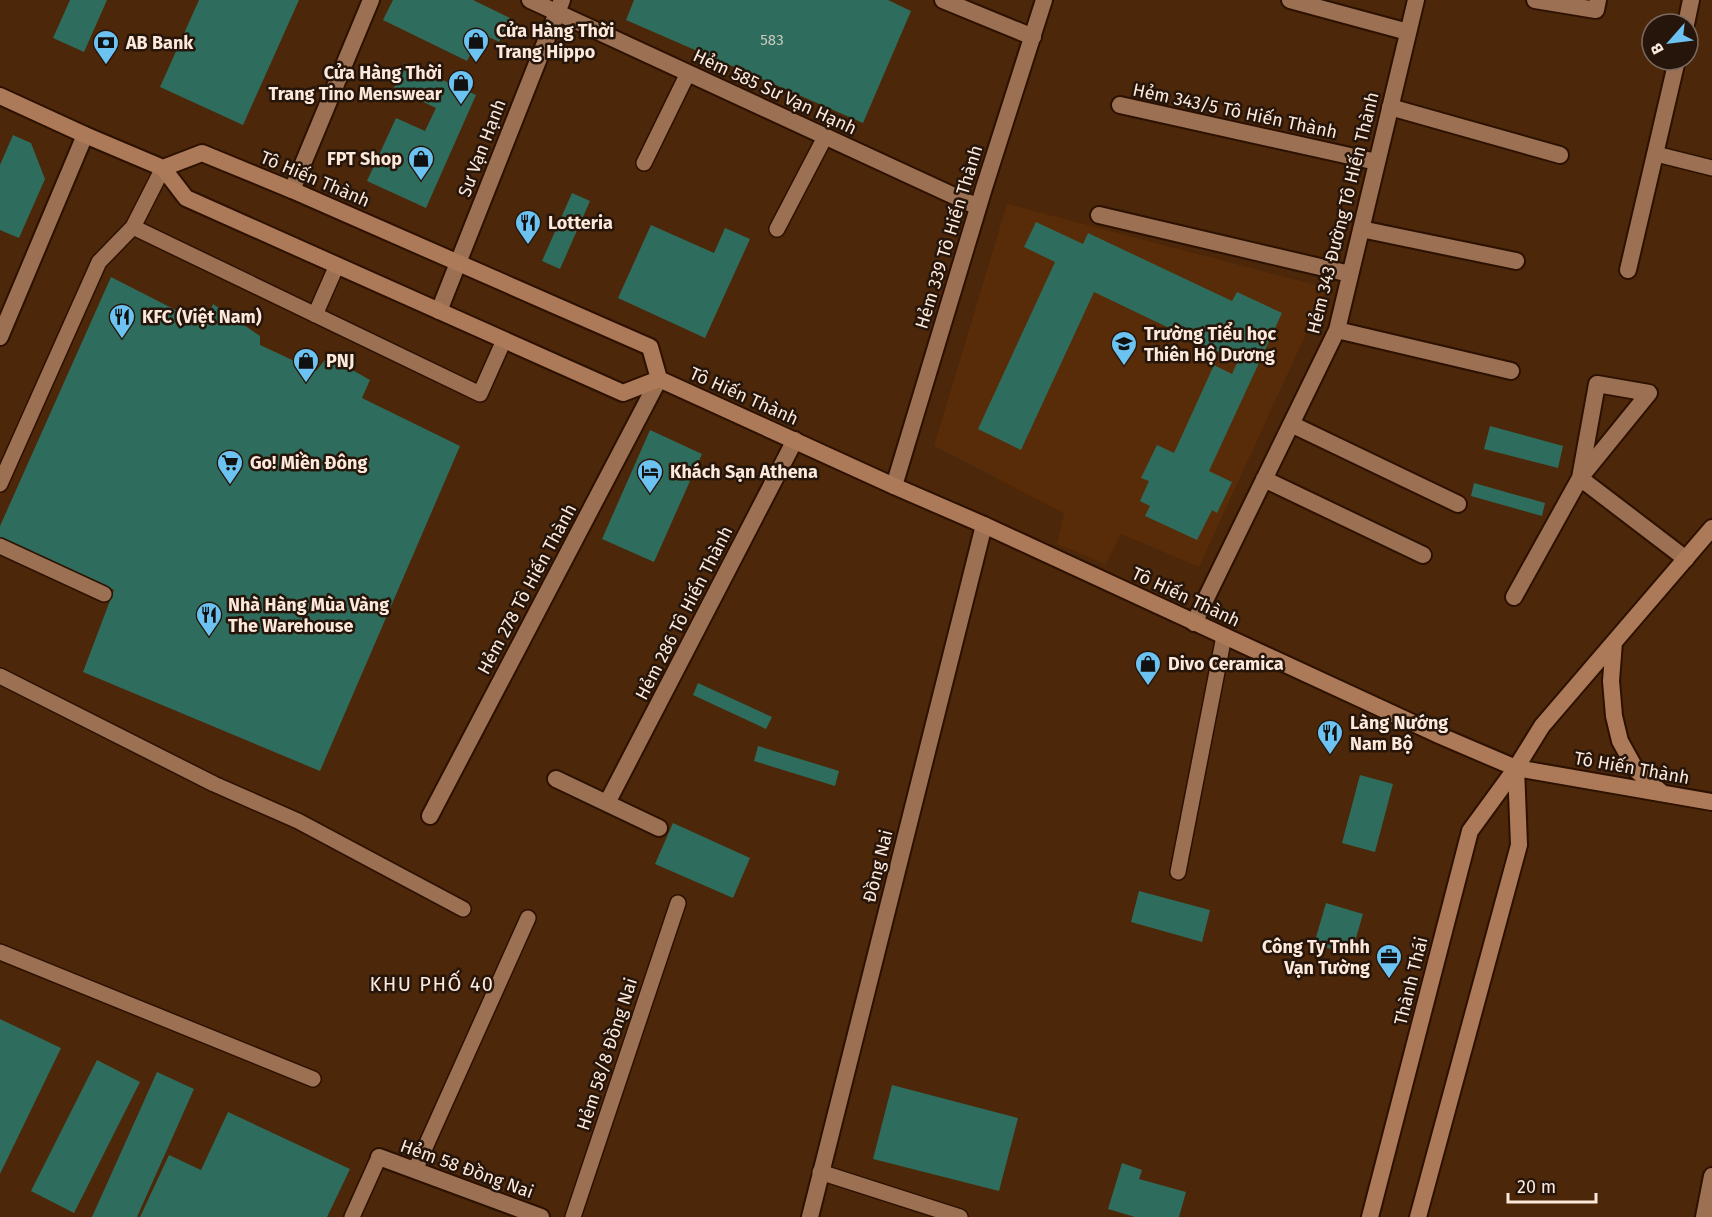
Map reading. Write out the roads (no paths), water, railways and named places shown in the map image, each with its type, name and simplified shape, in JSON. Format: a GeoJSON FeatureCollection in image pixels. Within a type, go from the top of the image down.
{"type":"FeatureCollection","features":[{"type":"Feature","properties":{"kind":"main road"},"geometry":{"type":"LineString","coordinates":[[0,96],[162,168],[186,198],[622,393],[659,379]]}},
{"type":"Feature","properties":{"kind":"main road","name":"Tô Hiến Thành"},"geometry":{"type":"LineString","coordinates":[[162,168],[202,153],[292,190],[650,347],[659,379],[984,525],[1441,736],[1516,768],[1712,802]]}},
{"type":"Feature","properties":{"kind":"main road","name":"Thành Thái"},"geometry":{"type":"LineString","coordinates":[[1370,1217],[1470,831],[1516,768],[1542,726],[1712,528]]}},
{"type":"Feature","properties":{"kind":"main road"},"geometry":{"type":"LineString","coordinates":[[1614,642],[1611,681],[1614,716],[1620,741],[1636,770],[1662,793]]}},
{"type":"Feature","properties":{"kind":"main road"},"geometry":{"type":"LineString","coordinates":[[1418,1217],[1519,845],[1516,768]]}},
{"type":"Feature","properties":{"kind":"street"},"geometry":{"type":"LineString","coordinates":[[292,190],[371,0]]}},
{"type":"Feature","properties":{"kind":"street","name":"Hẻm 585 Sư Vạn Hạnh"},"geometry":{"type":"LineString","coordinates":[[530,0],[559,6],[688,74],[978,207]]}},
{"type":"Feature","properties":{"kind":"street"},"geometry":{"type":"LineString","coordinates":[[943,0],[1033,37]]}},
{"type":"Feature","properties":{"kind":"street","name":"Hẻm 339 Tô Hiến Thành"},"geometry":{"type":"LineString","coordinates":[[894,486],[978,207],[1044,0]]}},
{"type":"Feature","properties":{"kind":"street"},"geometry":{"type":"LineString","coordinates":[[1290,0],[1408,32]]}},
{"type":"Feature","properties":{"kind":"street","name":"Hẻm 343 Đường Tô Hiến Thành"},"geometry":{"type":"LineString","coordinates":[[1194,623],[1337,330],[1416,0]]}},
{"type":"Feature","properties":{"kind":"street"},"geometry":{"type":"LineString","coordinates":[[1535,0],[1597,5]]}},
{"type":"Feature","properties":{"kind":"street","name":"Sư Vạn Hạnh"},"geometry":{"type":"LineString","coordinates":[[439,311],[559,6]]}},
{"type":"Feature","properties":{"kind":"street"},"geometry":{"type":"LineString","coordinates":[[1628,270],[1674,72]]}},
{"type":"Feature","properties":{"kind":"street","name":"Hẻm 343/5 Tô Hiến Thành"},"geometry":{"type":"LineString","coordinates":[[1120,105],[1377,162]]}},
{"type":"Feature","properties":{"kind":"street"},"geometry":{"type":"LineString","coordinates":[[1390,107],[1560,155]]}},
{"type":"Feature","properties":{"kind":"street"},"geometry":{"type":"LineString","coordinates":[[0,337],[86,135]]}},
{"type":"Feature","properties":{"kind":"street"},"geometry":{"type":"LineString","coordinates":[[1099,215],[1350,274]]}},
{"type":"Feature","properties":{"kind":"street"},"geometry":{"type":"LineString","coordinates":[[1361,229],[1516,261]]}},
{"type":"Feature","properties":{"kind":"street"},"geometry":{"type":"LineString","coordinates":[[1337,330],[1511,371]]}},
{"type":"Feature","properties":{"kind":"street","name":"Hẻm 278 Tô Hiến Thành"},"geometry":{"type":"LineString","coordinates":[[430,816],[659,379]]}},
{"type":"Feature","properties":{"kind":"street"},"geometry":{"type":"LineString","coordinates":[[1514,597],[1580,478],[1649,393],[1597,384],[1580,478]]}},
{"type":"Feature","properties":{"kind":"street"},"geometry":{"type":"LineString","coordinates":[[1291,424],[1458,504]]}},
{"type":"Feature","properties":{"kind":"street","name":"Hẻm 286 Tô Hiến Thành"},"geometry":{"type":"LineString","coordinates":[[607,803],[795,440]]}},
{"type":"Feature","properties":{"kind":"street"},"geometry":{"type":"LineString","coordinates":[[1580,478],[1686,559]]}},
{"type":"Feature","properties":{"kind":"street"},"geometry":{"type":"LineString","coordinates":[[1264,479],[1423,555]]}},
{"type":"Feature","properties":{"kind":"street","name":"Đồng Nai"},"geometry":{"type":"LineString","coordinates":[[810,1217],[984,525]]}},
{"type":"Feature","properties":{"kind":"street"},"geometry":{"type":"LineString","coordinates":[[556,779],[659,828]]}},
{"type":"Feature","properties":{"kind":"street","name":"Hẻm 58 Đồng Nai"},"geometry":{"type":"LineString","coordinates":[[378,1157],[541,1217]]}},
{"type":"Feature","properties":{"kind":"street"},"geometry":{"type":"LineString","coordinates":[[1704,1217],[1712,1176]]}},
{"type":"Feature","properties":{"kind":"lane"},"geometry":{"type":"LineString","coordinates":[[644,164],[688,74]]}},
{"type":"Feature","properties":{"kind":"lane"},"geometry":{"type":"LineString","coordinates":[[777,228],[825,137]]}},
{"type":"Feature","properties":{"kind":"lane"},"geometry":{"type":"LineString","coordinates":[[1656,154],[1712,168]]}},
{"type":"Feature","properties":{"kind":"lane"},"geometry":{"type":"LineString","coordinates":[[0,484],[99,262],[133,227],[162,168]]}},
{"type":"Feature","properties":{"kind":"lane"},"geometry":{"type":"LineString","coordinates":[[133,227],[480,394],[504,340]]}},
{"type":"Feature","properties":{"kind":"lane"},"geometry":{"type":"LineString","coordinates":[[315,315],[337,265]]}},
{"type":"Feature","properties":{"kind":"lane"},"geometry":{"type":"LineString","coordinates":[[0,546],[104,594]]}},
{"type":"Feature","properties":{"kind":"lane"},"geometry":{"type":"LineString","coordinates":[[1178,872],[1224,636]]}},
{"type":"Feature","properties":{"kind":"lane"},"geometry":{"type":"LineString","coordinates":[[0,676],[214,784],[298,821],[463,909]]}},
{"type":"Feature","properties":{"kind":"lane","name":"Hẻm 58/8 Đồng Nai"},"geometry":{"type":"LineString","coordinates":[[573,1217],[678,903]]}},
{"type":"Feature","properties":{"kind":"lane"},"geometry":{"type":"LineString","coordinates":[[415,1170],[528,918]]}},
{"type":"Feature","properties":{"kind":"lane"},"geometry":{"type":"LineString","coordinates":[[0,952],[313,1079]]}},
{"type":"Feature","properties":{"kind":"lane"},"geometry":{"type":"LineString","coordinates":[[352,1217],[378,1157]]}},
{"type":"Feature","properties":{"kind":"lane"},"geometry":{"type":"LineString","coordinates":[[820,1172],[960,1217]]}},
{"type":"Feature","properties":{"kind":"place","name":"Cửa Hàng Thời Trang Hippo"},"geometry":{"type":"Point","coordinates":[476,64]}},
{"type":"Feature","properties":{"kind":"place","name":"AB Bank"},"geometry":{"type":"Point","coordinates":[106,66]}},
{"type":"Feature","properties":{"kind":"place","name":"Cửa Hàng Thời Trang Tino Menswear"},"geometry":{"type":"Point","coordinates":[461,106]}},
{"type":"Feature","properties":{"kind":"place","name":"FPT Shop"},"geometry":{"type":"Point","coordinates":[421,182]}},
{"type":"Feature","properties":{"kind":"place","name":"Lotteria"},"geometry":{"type":"Point","coordinates":[528,246]}},
{"type":"Feature","properties":{"kind":"place","name":"KFC (Việt Nam)"},"geometry":{"type":"Point","coordinates":[122,340]}},
{"type":"Feature","properties":{"kind":"place","name":"Trường Tiểu học Thiên Hộ Dương"},"geometry":{"type":"Point","coordinates":[1124,367]}},
{"type":"Feature","properties":{"kind":"place","name":"PNJ"},"geometry":{"type":"Point","coordinates":[306,384]}},
{"type":"Feature","properties":{"kind":"place","name":"Go! Miền Đông"},"geometry":{"type":"Point","coordinates":[230,486]}},
{"type":"Feature","properties":{"kind":"place","name":"Khách Sạn Athena"},"geometry":{"type":"Point","coordinates":[650,495]}},
{"type":"Feature","properties":{"kind":"place","name":"Nhà Hàng Mùa Vàng The Warehouse"},"geometry":{"type":"Point","coordinates":[209,638]}},
{"type":"Feature","properties":{"kind":"place","name":"Divo Ceramica"},"geometry":{"type":"Point","coordinates":[1148,687]}},
{"type":"Feature","properties":{"kind":"place","name":"Làng Nướng Nam Bộ"},"geometry":{"type":"Point","coordinates":[1330,756]}},
{"type":"Feature","properties":{"kind":"place","name":"Công Ty Tnhh Vạn Tường"},"geometry":{"type":"Point","coordinates":[1389,980]}},
{"type":"Feature","properties":{"kind":"district","name":"KHU PHỐ 40"},"geometry":{"type":"Point","coordinates":[432,984]}}]}
